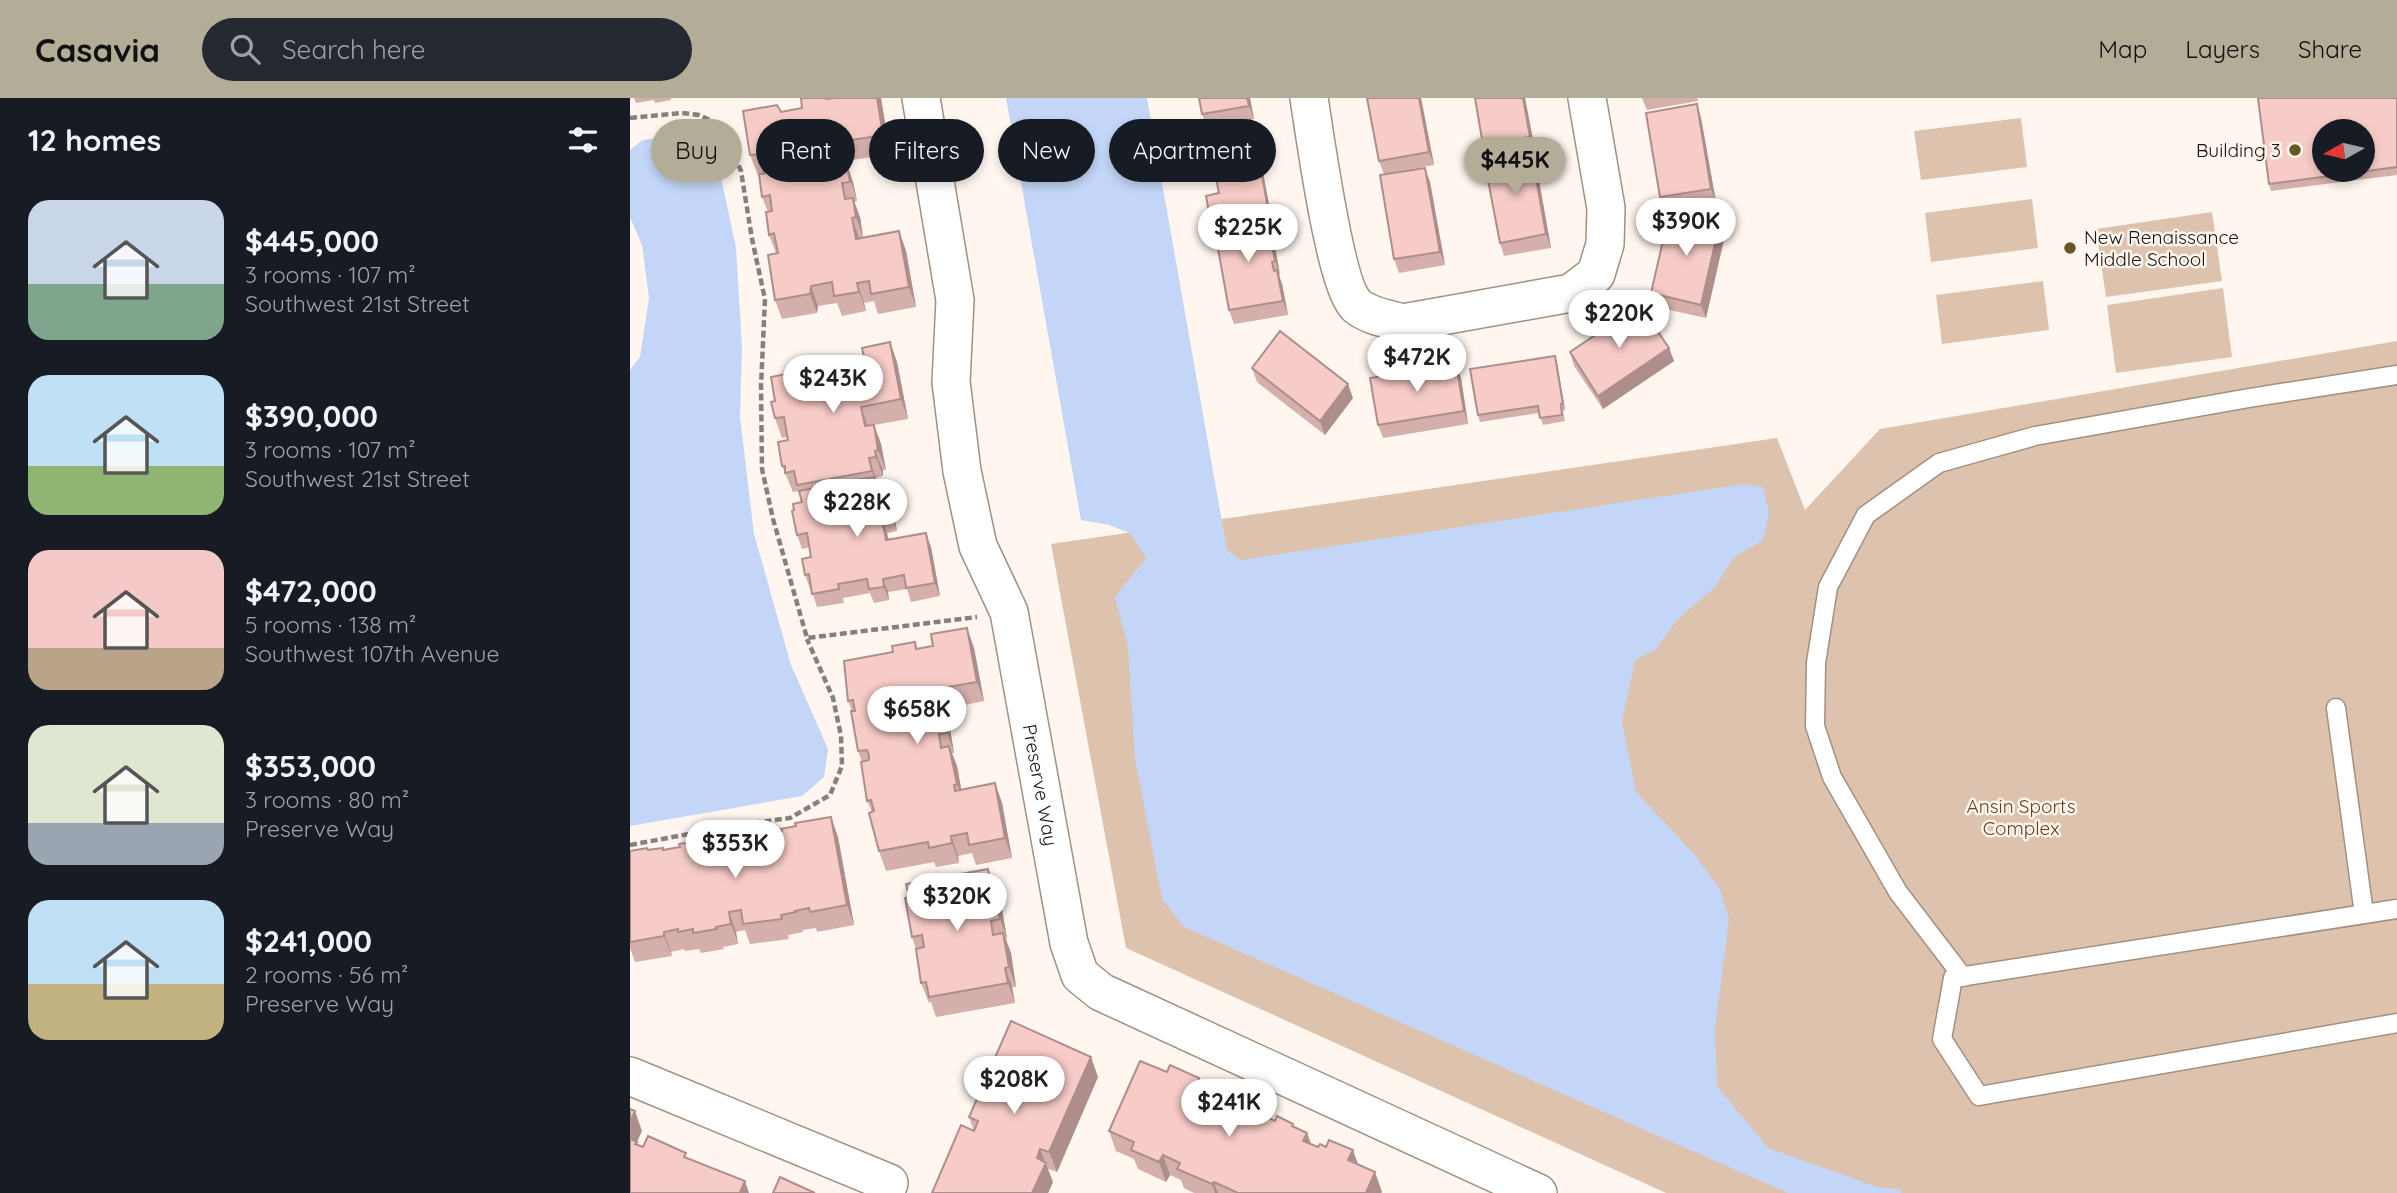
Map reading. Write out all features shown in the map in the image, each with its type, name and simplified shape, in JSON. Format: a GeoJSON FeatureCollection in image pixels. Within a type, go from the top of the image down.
{"type":"FeatureCollection","features":[{"type":"Feature","properties":{"kind":"street","name":"Preserve Way"},"geometry":{"type":"LineString","coordinates":[[921,98],[955,300],[951,382],[961,471],[978,546],[1009,612],[1069,943],[1080,975],[1101,992],[1538,1193]]}},
{"type":"Feature","properties":{"kind":"street"},"geometry":{"type":"LineString","coordinates":[[1309,98],[1336,254],[1347,288],[1357,306],[1378,317],[1402,323],[1571,293],[1596,274],[1605,244],[1606,208],[1587,98]]}},
{"type":"Feature","properties":{"kind":"street"},"geometry":{"type":"LineString","coordinates":[[630,1076],[889,1183],[885,1193]]}},
{"type":"Feature","properties":{"kind":"lane"},"geometry":{"type":"LineString","coordinates":[[1963,977],[1898,892],[1832,777],[1815,726],[1816,663],[1828,587],[1866,515],[1939,463],[2035,436],[2397,374]]}},
{"type":"Feature","properties":{"kind":"lane"},"geometry":{"type":"LineString","coordinates":[[2336,708],[2364,914]]}},
{"type":"Feature","properties":{"kind":"lane"},"geometry":{"type":"LineString","coordinates":[[2397,909],[1953,978],[1942,1040],[1979,1096],[2397,1023]]}},
{"type":"Feature","properties":{"kind":"path"},"geometry":{"type":"LineString","coordinates":[[630,118],[682,113],[699,115],[714,122],[724,132],[741,172],[765,299],[761,386],[762,469],[773,520],[807,638],[833,698],[841,736],[842,766],[830,795],[790,818],[630,845]]}},
{"type":"Feature","properties":{"kind":"path"},"geometry":{"type":"LineString","coordinates":[[807,638],[1009,612]]}},
{"type":"Feature","properties":{"kind":"green space"},"geometry":{"type":"Polygon","coordinates":[[[2021,118],[2027,167],[1921,180],[1914,131],[2021,118]]]}},
{"type":"Feature","properties":{"kind":"green space"},"geometry":{"type":"Polygon","coordinates":[[[2032,199],[2038,248],[1931,262],[1925,213],[2032,199]]]}},
{"type":"Feature","properties":{"kind":"green space"},"geometry":{"type":"Polygon","coordinates":[[[2212,212],[2222,281],[2106,297],[2096,229],[2212,212]]]}},
{"type":"Feature","properties":{"kind":"green space"},"geometry":{"type":"Polygon","coordinates":[[[2043,281],[2049,330],[1942,344],[1936,295],[2043,281]]]}},
{"type":"Feature","properties":{"kind":"green space"},"geometry":{"type":"Polygon","coordinates":[[[2223,288],[2232,357],[2116,373],[2107,305],[2223,288]]]}},
{"type":"Feature","properties":{"kind":"green space","name":"Ansin Sports Complex"},"geometry":{"type":"Polygon","coordinates":[[[2397,341],[2397,1193],[1666,1193],[1126,948],[1051,544],[1777,438],[1805,510],[1880,429],[2397,341]]]}},
{"type":"Feature","properties":{"kind":"water"},"geometry":{"type":"Polygon","coordinates":[[[1006,98],[1147,98],[1151,119],[1109,119],[1109,182],[1162,182],[1227,550],[1241,560],[1744,484],[1763,487],[1769,513],[1763,540],[1733,558],[1716,586],[1677,620],[1656,649],[1635,660],[1622,722],[1636,792],[1695,855],[1720,889],[1729,920],[1715,1027],[1717,1086],[1768,1148],[1877,1187],[1901,1189],[1901,1193],[1788,1193],[1184,927],[1162,899],[1135,758],[1128,647],[1115,597],[1146,558],[1130,533],[1109,525],[1081,520],[1021,182],[1095,182],[1095,119],[1010,119],[1006,98]]]}},
{"type":"Feature","properties":{"kind":"water"},"geometry":{"type":"Polygon","coordinates":[[[651,139],[651,182],[722,182],[736,248],[742,346],[740,417],[754,534],[791,665],[828,749],[824,777],[802,796],[630,826],[630,370],[640,357],[649,298],[642,245],[630,217],[630,150],[643,140],[651,139]]]}},
{"type":"Feature","properties":{"kind":"building"},"geometry":{"type":"Polygon","coordinates":[[[801,98],[877,98],[880,119],[869,119],[869,137],[855,139],[855,119],[756,119],[756,154],[750,155],[743,111],[777,105],[781,112],[802,108],[801,98]]]}},
{"type":"Feature","properties":{"kind":"building"},"geometry":{"type":"Polygon","coordinates":[[[1199,98],[1247,98],[1249,106],[1202,114],[1199,98]]]}},
{"type":"Feature","properties":{"kind":"building"},"geometry":{"type":"Polygon","coordinates":[[[1367,98],[1419,98],[1429,152],[1379,161],[1367,98]]]}},
{"type":"Feature","properties":{"kind":"building"},"geometry":{"type":"Polygon","coordinates":[[[1475,98],[1523,98],[1530,137],[1483,145],[1475,98]]]}},
{"type":"Feature","properties":{"kind":"building","name":"Building 3"},"geometry":{"type":"Polygon","coordinates":[[[2258,98],[2397,98],[2397,167],[2375,170],[2375,119],[2312,119],[2312,178],[2269,184],[2258,98]]]}},
{"type":"Feature","properties":{"kind":"building"},"geometry":{"type":"Polygon","coordinates":[[[1697,104],[1711,189],[1660,197],[1646,113],[1697,104]]]}},
{"type":"Feature","properties":{"kind":"building"},"geometry":{"type":"Polygon","coordinates":[[[1531,151],[1546,234],[1500,243],[1484,159],[1531,151]]]}},
{"type":"Feature","properties":{"kind":"building"},"geometry":{"type":"Polygon","coordinates":[[[1425,168],[1440,252],[1394,259],[1380,175],[1425,168]]]}},
{"type":"Feature","properties":{"kind":"building"},"geometry":{"type":"Polygon","coordinates":[[[760,182],[850,182],[842,183],[845,199],[853,198],[856,217],[852,218],[856,239],[899,231],[909,287],[871,294],[869,281],[857,283],[859,292],[834,296],[832,282],[811,286],[810,294],[775,300],[768,255],[778,253],[774,233],[769,235],[766,212],[772,211],[770,195],[762,197],[760,182]]]}},
{"type":"Feature","properties":{"kind":"building"},"geometry":{"type":"Polygon","coordinates":[[[1217,182],[1263,182],[1268,209],[1210,218],[1206,196],[1219,193],[1217,182]]]}},
{"type":"Feature","properties":{"kind":"building"},"geometry":{"type":"Polygon","coordinates":[[[1670,210],[1720,222],[1701,305],[1651,293],[1670,210]]]}},
{"type":"Feature","properties":{"kind":"building"},"geometry":{"type":"Polygon","coordinates":[[[1265,217],[1275,261],[1272,262],[1274,271],[1277,270],[1283,301],[1229,310],[1214,226],[1265,217]]]}},
{"type":"Feature","properties":{"kind":"building"},"geometry":{"type":"Polygon","coordinates":[[[1640,305],[1669,348],[1598,396],[1570,352],[1640,305]]]}},
{"type":"Feature","properties":{"kind":"building"},"geometry":{"type":"Polygon","coordinates":[[[1280,331],[1348,384],[1320,421],[1252,368],[1280,331]]]}},
{"type":"Feature","properties":{"kind":"building"},"geometry":{"type":"Polygon","coordinates":[[[890,342],[901,399],[861,407],[865,426],[874,425],[878,450],[875,451],[876,457],[869,458],[872,471],[797,485],[794,471],[785,473],[785,466],[782,466],[778,442],[788,440],[784,417],[775,418],[771,402],[775,401],[771,377],[816,368],[818,382],[830,380],[826,361],[842,358],[843,366],[865,362],[862,348],[890,342]]]}},
{"type":"Feature","properties":{"kind":"building"},"geometry":{"type":"Polygon","coordinates":[[[1555,356],[1563,404],[1562,415],[1540,418],[1538,406],[1478,415],[1470,369],[1555,356]]]}},
{"type":"Feature","properties":{"kind":"building"},"geometry":{"type":"Polygon","coordinates":[[[1456,364],[1464,411],[1378,425],[1370,378],[1456,364]]]}},
{"type":"Feature","properties":{"kind":"building"},"geometry":{"type":"Polygon","coordinates":[[[874,477],[876,489],[883,488],[884,495],[887,494],[892,517],[882,519],[886,540],[926,533],[935,583],[906,588],[904,575],[883,579],[884,587],[869,589],[867,579],[838,584],[839,589],[812,594],[809,574],[805,575],[802,559],[811,557],[807,533],[797,535],[792,511],[793,504],[802,502],[799,491],[874,477]]]}},
{"type":"Feature","properties":{"kind":"building"},"geometry":{"type":"Polygon","coordinates":[[[967,628],[977,682],[936,689],[937,697],[940,696],[947,733],[939,734],[941,748],[949,746],[957,784],[954,785],[955,791],[995,783],[1005,838],[969,845],[967,833],[951,836],[952,843],[929,848],[928,842],[879,851],[869,813],[874,811],[871,800],[867,801],[861,762],[869,760],[869,755],[867,750],[858,751],[851,711],[855,711],[853,700],[848,701],[844,661],[893,652],[892,646],[915,642],[916,649],[933,646],[931,634],[967,628]]]}},
{"type":"Feature","properties":{"kind":"building"},"geometry":{"type":"Polygon","coordinates":[[[831,817],[847,905],[810,912],[809,908],[781,915],[782,919],[743,924],[741,910],[729,912],[731,924],[716,927],[717,929],[693,933],[693,929],[678,932],[678,929],[664,932],[664,936],[630,942],[630,851],[647,848],[663,850],[680,847],[679,844],[714,838],[716,846],[730,844],[729,837],[782,831],[781,829],[796,826],[795,823],[831,817]]]}},
{"type":"Feature","properties":{"kind":"building"},"geometry":{"type":"Polygon","coordinates":[[[988,869],[991,885],[994,884],[1000,919],[991,921],[993,935],[1003,933],[1009,967],[1005,968],[1008,983],[929,997],[926,982],[921,983],[916,949],[924,947],[922,935],[912,937],[905,898],[909,897],[906,884],[988,869]]]}},
{"type":"Feature","properties":{"kind":"building"},"geometry":{"type":"Polygon","coordinates":[[[1011,1021],[1091,1057],[1049,1152],[1040,1149],[1037,1158],[1046,1163],[1032,1193],[932,1193],[961,1125],[974,1131],[978,1121],[969,1117],[1011,1021]]]}},
{"type":"Feature","properties":{"kind":"building"},"geometry":{"type":"Polygon","coordinates":[[[1140,1061],[1167,1072],[1170,1065],[1199,1078],[1197,1085],[1211,1091],[1213,1088],[1248,1103],[1246,1107],[1275,1121],[1277,1116],[1307,1133],[1303,1141],[1326,1147],[1329,1140],[1353,1150],[1348,1160],[1375,1172],[1366,1193],[1238,1193],[1177,1169],[1180,1163],[1163,1155],[1159,1162],[1131,1150],[1134,1142],[1109,1131],[1140,1061]]]}},
{"type":"Feature","properties":{"kind":"building"},"geometry":{"type":"Polygon","coordinates":[[[630,1109],[635,1111],[630,1122],[630,1109]]]}},
{"type":"Feature","properties":{"kind":"building"},"geometry":{"type":"Polygon","coordinates":[[[648,1136],[686,1153],[684,1157],[745,1181],[740,1192],[742,1193],[630,1193],[630,1139],[643,1147],[648,1136]]]}},
{"type":"Feature","properties":{"kind":"building"},"geometry":{"type":"Polygon","coordinates":[[[780,1177],[815,1193],[773,1193],[780,1177]]]}},
{"type":"Feature","properties":{"kind":"place","name":"Building 3"},"geometry":{"type":"Point","coordinates":[2295,150]}},
{"type":"Feature","properties":{"kind":"place","name":"New Renaissance Middle School"},"geometry":{"type":"Point","coordinates":[2070,248]}}]}
